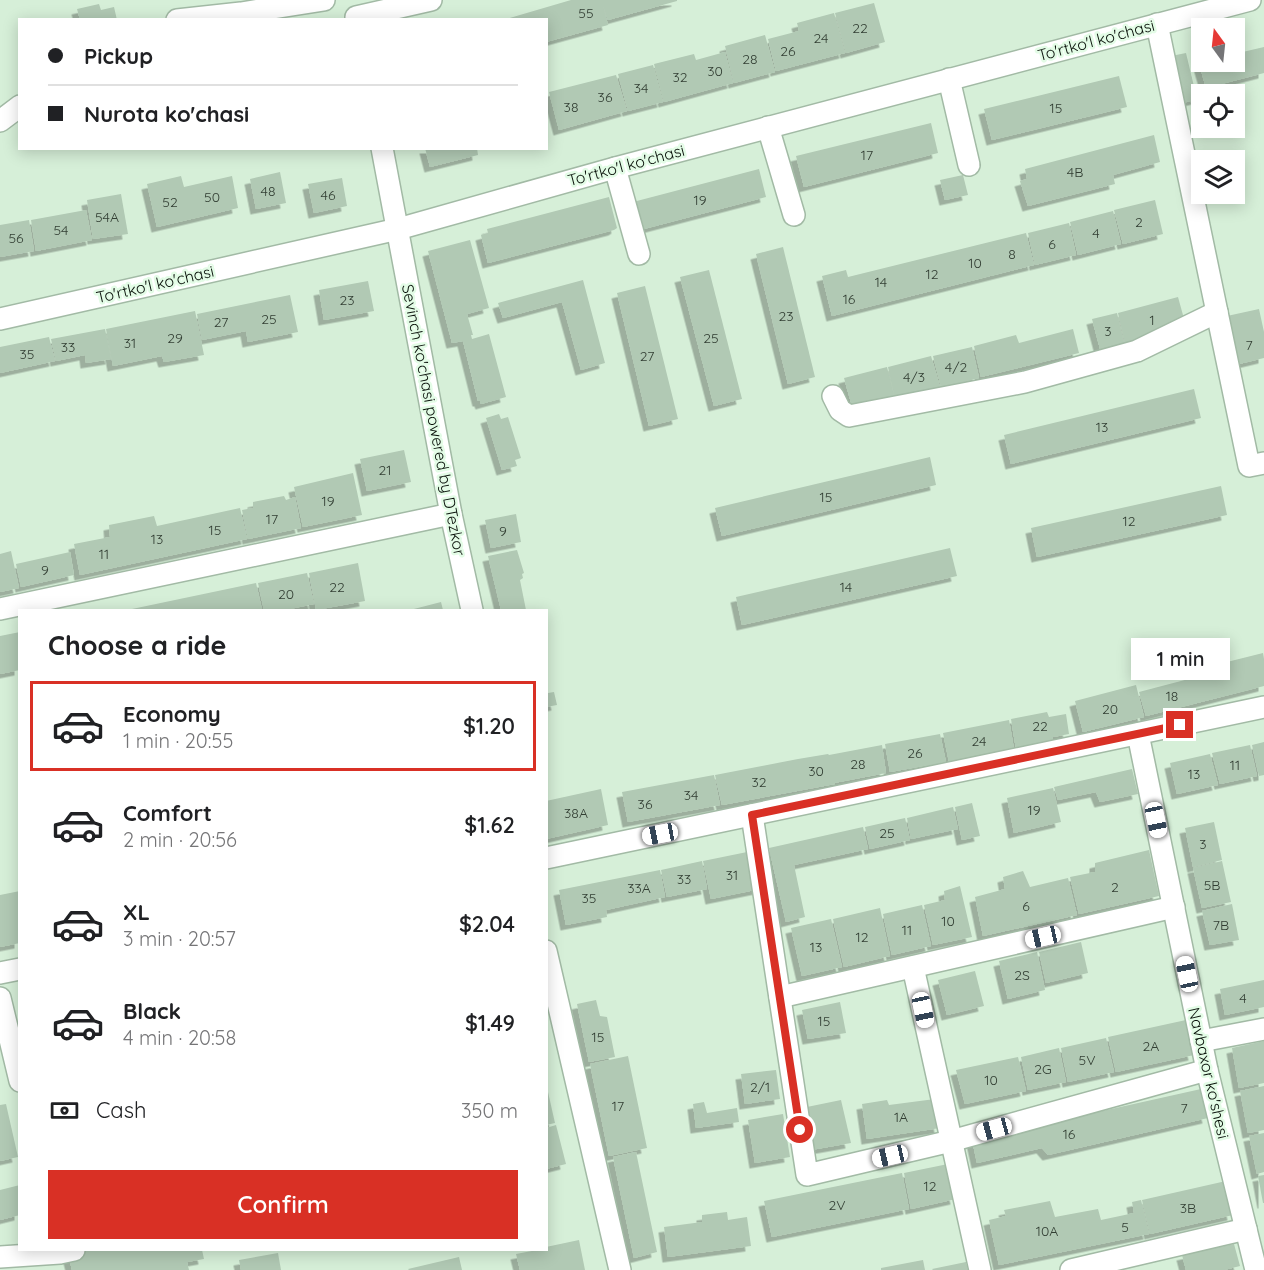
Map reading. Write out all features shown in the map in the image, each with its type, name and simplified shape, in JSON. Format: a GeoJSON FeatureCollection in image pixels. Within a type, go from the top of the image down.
{"type":"FeatureCollection","features":[{"type":"Feature","properties":{"kind":"street"},"geometry":{"type":"LineString","coordinates":[[195,18],[324,0]]}},
{"type":"Feature","properties":{"kind":"street"},"geometry":{"type":"LineString","coordinates":[[355,12],[431,0]]}},
{"type":"Feature","properties":{"kind":"street","name":"To'rtko'l ko'chasi"},"geometry":{"type":"LineString","coordinates":[[0,319],[398,229],[615,168],[1250,0]]}},
{"type":"Feature","properties":{"kind":"street"},"geometry":{"type":"LineString","coordinates":[[1157,24],[1249,466],[1264,463]]}},
{"type":"Feature","properties":{"kind":"street"},"geometry":{"type":"LineString","coordinates":[[950,79],[969,165]]}},
{"type":"Feature","properties":{"kind":"street"},"geometry":{"type":"LineString","coordinates":[[0,121],[18,108]]}},
{"type":"Feature","properties":{"kind":"street"},"geometry":{"type":"LineString","coordinates":[[768,127],[794,215]]}},
{"type":"Feature","properties":{"kind":"street","name":"Sevinch ko'chasi powered by DTezkor"},"geometry":{"type":"LineString","coordinates":[[382,150],[472,609]]}},
{"type":"Feature","properties":{"kind":"street"},"geometry":{"type":"LineString","coordinates":[[615,168],[639,254]]}},
{"type":"Feature","properties":{"kind":"street"},"geometry":{"type":"LineString","coordinates":[[833,396],[840,410],[849,416],[1025,382],[1137,351],[1217,312]]}},
{"type":"Feature","properties":{"kind":"street"},"geometry":{"type":"LineString","coordinates":[[0,609],[452,514]]}},
{"type":"Feature","properties":{"kind":"street"},"geometry":{"type":"LineString","coordinates":[[548,858],[1264,707]]}},
{"type":"Feature","properties":{"kind":"street","name":"Navbaxor ko'shesi"},"geometry":{"type":"LineString","coordinates":[[1138,734],[1207,1070],[1256,1270]]}},
{"type":"Feature","properties":{"kind":"street"},"geometry":{"type":"LineString","coordinates":[[752,815],[807,1175],[951,1141],[1207,1070]]}},
{"type":"Feature","properties":{"kind":"street"},"geometry":{"type":"LineString","coordinates":[[780,997],[1174,907]]}},
{"type":"Feature","properties":{"kind":"street"},"geometry":{"type":"LineString","coordinates":[[548,960],[620,1270]]}},
{"type":"Feature","properties":{"kind":"street"},"geometry":{"type":"LineString","coordinates":[[913,967],[980,1270]]}},
{"type":"Feature","properties":{"kind":"street"},"geometry":{"type":"LineString","coordinates":[[0,973],[18,969]]}},
{"type":"Feature","properties":{"kind":"street"},"geometry":{"type":"LineString","coordinates":[[0,998],[18,1073]]}},
{"type":"Feature","properties":{"kind":"street"},"geometry":{"type":"LineString","coordinates":[[1201,1041],[1264,1029]]}},
{"type":"Feature","properties":{"kind":"street"},"geometry":{"type":"LineString","coordinates":[[1071,1270],[1246,1229]]}},
{"type":"Feature","properties":{"kind":"street"},"geometry":{"type":"LineString","coordinates":[[0,1257],[65,1251]]}},
{"type":"Feature","properties":{"kind":"building"},"geometry":{"type":"Polygon","coordinates":[[[571,0],[677,0],[608,20],[603,6],[608,25],[548,41],[548,18],[510,18],[571,0]]]}},
{"type":"Feature","properties":{"kind":"building"},"geometry":{"type":"Polygon","coordinates":[[[874,3],[885,42],[846,53],[835,13],[874,3]]]}},
{"type":"Feature","properties":{"kind":"building"},"geometry":{"type":"Polygon","coordinates":[[[99,4],[101,10],[114,7],[117,18],[79,18],[77,9],[99,4]]]}},
{"type":"Feature","properties":{"kind":"building"},"geometry":{"type":"Polygon","coordinates":[[[834,13],[845,53],[776,71],[768,39],[799,31],[797,23],[834,13]]]}},
{"type":"Feature","properties":{"kind":"building"},"geometry":{"type":"Polygon","coordinates":[[[765,35],[775,72],[734,83],[725,46],[765,35]]]}},
{"type":"Feature","properties":{"kind":"building"},"geometry":{"type":"Polygon","coordinates":[[[1264,47],[1264,73],[1221,84],[1205,84],[1201,72],[1245,72],[1245,51],[1264,47]]]}},
{"type":"Feature","properties":{"kind":"building"},"geometry":{"type":"Polygon","coordinates":[[[725,52],[733,83],[664,102],[654,64],[694,54],[696,60],[725,52]]]}},
{"type":"Feature","properties":{"kind":"building"},"geometry":{"type":"Polygon","coordinates":[[[1186,53],[1193,84],[1191,84],[1191,101],[1183,103],[1171,56],[1186,53]]]}},
{"type":"Feature","properties":{"kind":"building"},"geometry":{"type":"Polygon","coordinates":[[[653,65],[663,102],[628,111],[618,74],[653,65]]]}},
{"type":"Feature","properties":{"kind":"building"},"geometry":{"type":"Polygon","coordinates":[[[616,75],[627,111],[559,130],[549,92],[616,75]]]}},
{"type":"Feature","properties":{"kind":"building"},"geometry":{"type":"Polygon","coordinates":[[[1119,76],[1127,107],[992,140],[984,109],[1119,76]]]}},
{"type":"Feature","properties":{"kind":"building"},"geometry":{"type":"Polygon","coordinates":[[[931,123],[938,153],[804,187],[796,156],[931,123]]]}},
{"type":"Feature","properties":{"kind":"building"},"geometry":{"type":"Polygon","coordinates":[[[1154,135],[1160,162],[1113,175],[1115,184],[1028,206],[1020,181],[1027,179],[1025,169],[1154,135]]]}},
{"type":"Feature","properties":{"kind":"building"},"geometry":{"type":"Polygon","coordinates":[[[426,150],[477,150],[478,155],[430,167],[426,150]]]}},
{"type":"Feature","properties":{"kind":"building"},"geometry":{"type":"Polygon","coordinates":[[[759,169],[766,197],[640,230],[633,202],[759,169]]]}},
{"type":"Feature","properties":{"kind":"building"},"geometry":{"type":"Polygon","coordinates":[[[280,172],[286,203],[256,209],[250,179],[280,172]]]}},
{"type":"Feature","properties":{"kind":"building"},"geometry":{"type":"Polygon","coordinates":[[[963,175],[968,195],[945,200],[940,180],[963,175]]]}},
{"type":"Feature","properties":{"kind":"building"},"geometry":{"type":"Polygon","coordinates":[[[181,176],[184,187],[232,176],[238,208],[157,227],[147,184],[181,176]]]}},
{"type":"Feature","properties":{"kind":"building"},"geometry":{"type":"Polygon","coordinates":[[[342,178],[347,206],[314,213],[308,184],[342,178]]]}},
{"type":"Feature","properties":{"kind":"building"},"geometry":{"type":"Polygon","coordinates":[[[121,194],[128,234],[93,239],[87,200],[121,194]]]}},
{"type":"Feature","properties":{"kind":"building"},"geometry":{"type":"Polygon","coordinates":[[[609,197],[617,228],[614,230],[488,263],[481,235],[488,233],[487,229],[609,197]]]}},
{"type":"Feature","properties":{"kind":"building"},"geometry":{"type":"Polygon","coordinates":[[[1155,200],[1163,234],[1123,244],[1114,210],[1155,200]]]}},
{"type":"Feature","properties":{"kind":"building"},"geometry":{"type":"Polygon","coordinates":[[[86,210],[92,240],[36,251],[31,220],[86,210]]]}},
{"type":"Feature","properties":{"kind":"building"},"geometry":{"type":"Polygon","coordinates":[[[1113,211],[1121,244],[1078,255],[1070,222],[1113,211]]]}},
{"type":"Feature","properties":{"kind":"building"},"geometry":{"type":"Polygon","coordinates":[[[29,220],[34,251],[0,257],[0,225],[29,220]]]}},
{"type":"Feature","properties":{"kind":"building"},"geometry":{"type":"Polygon","coordinates":[[[1069,223],[1076,255],[1035,265],[1028,233],[1069,223]]]}},
{"type":"Feature","properties":{"kind":"building"},"geometry":{"type":"Polygon","coordinates":[[[1026,233],[1034,265],[832,316],[822,276],[846,270],[848,277],[1026,233]]]}},
{"type":"Feature","properties":{"kind":"building"},"geometry":{"type":"Polygon","coordinates":[[[470,240],[489,308],[467,314],[473,335],[471,335],[472,339],[489,334],[506,397],[481,404],[478,401],[463,341],[452,343],[428,251],[470,240]]]}},
{"type":"Feature","properties":{"kind":"building"},"geometry":{"type":"Polygon","coordinates":[[[783,247],[815,377],[788,384],[756,254],[783,247]]]}},
{"type":"Feature","properties":{"kind":"building"},"geometry":{"type":"Polygon","coordinates":[[[709,270],[742,399],[714,406],[680,277],[709,270]]]}},
{"type":"Feature","properties":{"kind":"building"},"geometry":{"type":"Polygon","coordinates":[[[583,280],[605,363],[581,370],[562,302],[503,318],[498,303],[583,280]]]}},
{"type":"Feature","properties":{"kind":"building"},"geometry":{"type":"Polygon","coordinates":[[[368,281],[374,311],[324,320],[319,290],[368,281]]]}},
{"type":"Feature","properties":{"kind":"building"},"geometry":{"type":"Polygon","coordinates":[[[645,286],[678,419],[649,426],[617,293],[645,286]]]}},
{"type":"Feature","properties":{"kind":"building"},"geometry":{"type":"Polygon","coordinates":[[[290,295],[298,332],[248,342],[246,331],[202,340],[197,314],[290,295]]]}},
{"type":"Feature","properties":{"kind":"building"},"geometry":{"type":"Polygon","coordinates":[[[1178,297],[1186,326],[1125,343],[1118,313],[1178,297]]]}},
{"type":"Feature","properties":{"kind":"building"},"geometry":{"type":"Polygon","coordinates":[[[1259,309],[1264,332],[1264,358],[1239,364],[1227,316],[1259,309]]]}},
{"type":"Feature","properties":{"kind":"building"},"geometry":{"type":"Polygon","coordinates":[[[195,311],[204,355],[164,362],[162,356],[113,366],[106,329],[195,311]]]}},
{"type":"Feature","properties":{"kind":"building"},"geometry":{"type":"Polygon","coordinates":[[[1117,313],[1124,343],[1100,349],[1092,319],[1117,313]]]}},
{"type":"Feature","properties":{"kind":"building"},"geometry":{"type":"Polygon","coordinates":[[[105,329],[111,359],[86,363],[85,355],[56,361],[51,339],[105,329]]]}},
{"type":"Feature","properties":{"kind":"building"},"geometry":{"type":"Polygon","coordinates":[[[1073,329],[1079,353],[981,377],[974,346],[1016,335],[1019,343],[1073,329]]]}},
{"type":"Feature","properties":{"kind":"building"},"geometry":{"type":"Polygon","coordinates":[[[49,337],[55,361],[0,373],[0,347],[49,337]]]}},
{"type":"Feature","properties":{"kind":"building"},"geometry":{"type":"Polygon","coordinates":[[[972,347],[979,378],[941,387],[933,356],[972,347]]]}},
{"type":"Feature","properties":{"kind":"building"},"geometry":{"type":"Polygon","coordinates":[[[931,356],[940,387],[895,399],[888,367],[931,356]]]}},
{"type":"Feature","properties":{"kind":"building"},"geometry":{"type":"Polygon","coordinates":[[[887,367],[895,400],[853,410],[844,378],[887,367]]]}},
{"type":"Feature","properties":{"kind":"building"},"geometry":{"type":"Polygon","coordinates":[[[1194,389],[1201,418],[1011,464],[1004,435],[1194,389]]]}},
{"type":"Feature","properties":{"kind":"building"},"geometry":{"type":"Polygon","coordinates":[[[499,414],[501,419],[508,417],[521,458],[515,460],[517,466],[502,470],[486,418],[499,414]]]}},
{"type":"Feature","properties":{"kind":"building"},"geometry":{"type":"Polygon","coordinates":[[[404,450],[411,482],[367,491],[360,459],[404,450]]]}},
{"type":"Feature","properties":{"kind":"building"},"geometry":{"type":"Polygon","coordinates":[[[930,457],[936,485],[722,536],[715,508],[930,457]]]}},
{"type":"Feature","properties":{"kind":"building"},"geometry":{"type":"Polygon","coordinates":[[[353,473],[362,515],[303,527],[294,487],[353,473]]]}},
{"type":"Feature","properties":{"kind":"building"},"geometry":{"type":"Polygon","coordinates":[[[1221,486],[1227,515],[1037,557],[1031,528],[1221,486]]]}},
{"type":"Feature","properties":{"kind":"building"},"geometry":{"type":"Polygon","coordinates":[[[284,496],[286,500],[295,497],[301,528],[248,539],[242,510],[253,508],[253,502],[284,496]]]}},
{"type":"Feature","properties":{"kind":"building"},"geometry":{"type":"Polygon","coordinates":[[[240,508],[247,539],[80,575],[74,544],[110,537],[109,525],[154,516],[157,526],[240,508]]]}},
{"type":"Feature","properties":{"kind":"building"},"geometry":{"type":"Polygon","coordinates":[[[516,514],[521,542],[491,548],[485,520],[516,514]]]}},
{"type":"Feature","properties":{"kind":"building"},"geometry":{"type":"Polygon","coordinates":[[[950,548],[957,576],[742,625],[736,597],[950,548]]]}},
{"type":"Feature","properties":{"kind":"building"},"geometry":{"type":"Polygon","coordinates":[[[517,550],[524,573],[520,580],[526,609],[501,609],[488,556],[517,550]]]}},
{"type":"Feature","properties":{"kind":"building"},"geometry":{"type":"Polygon","coordinates":[[[11,551],[19,588],[0,592],[0,554],[11,551]]]}},
{"type":"Feature","properties":{"kind":"building"},"geometry":{"type":"Polygon","coordinates":[[[70,552],[74,575],[21,587],[16,564],[70,552]]]}},
{"type":"Feature","properties":{"kind":"building"},"geometry":{"type":"Polygon","coordinates":[[[358,563],[365,601],[316,609],[309,573],[358,563]]]}},
{"type":"Feature","properties":{"kind":"building"},"geometry":{"type":"Polygon","coordinates":[[[307,573],[314,604],[290,609],[264,609],[258,583],[307,573]]]}},
{"type":"Feature","properties":{"kind":"building"},"geometry":{"type":"Polygon","coordinates":[[[256,583],[262,609],[132,609],[256,583]]]}},
{"type":"Feature","properties":{"kind":"building"},"geometry":{"type":"Polygon","coordinates":[[[441,602],[443,609],[414,609],[441,602]]]}},
{"type":"Feature","properties":{"kind":"building"},"geometry":{"type":"Polygon","coordinates":[[[18,632],[18,670],[0,674],[0,636],[18,632]]]}},
{"type":"Feature","properties":{"kind":"building"},"geometry":{"type":"Polygon","coordinates":[[[1263,653],[1264,686],[1146,716],[1139,692],[1204,675],[1203,668],[1263,653]]]}},
{"type":"Feature","properties":{"kind":"building"},"geometry":{"type":"Polygon","coordinates":[[[1136,685],[1144,717],[1083,732],[1075,701],[1136,685]]]}},
{"type":"Feature","properties":{"kind":"building"},"geometry":{"type":"Polygon","coordinates":[[[554,692],[557,705],[548,707],[548,693],[554,692]]]}},
{"type":"Feature","properties":{"kind":"building"},"geometry":{"type":"Polygon","coordinates":[[[1047,712],[1049,717],[1066,714],[1069,734],[1053,737],[1053,742],[1016,749],[1011,719],[1047,712]]]}},
{"type":"Feature","properties":{"kind":"building"},"geometry":{"type":"Polygon","coordinates":[[[1009,720],[1014,749],[949,762],[943,733],[1009,720]]]}},
{"type":"Feature","properties":{"kind":"building"},"geometry":{"type":"Polygon","coordinates":[[[940,734],[946,762],[890,772],[885,744],[940,734]]]}},
{"type":"Feature","properties":{"kind":"building"},"geometry":{"type":"Polygon","coordinates":[[[1264,742],[1264,775],[1259,776],[1252,745],[1264,742]]]}},
{"type":"Feature","properties":{"kind":"building"},"geometry":{"type":"Polygon","coordinates":[[[882,745],[886,773],[722,805],[715,775],[882,745]]]}},
{"type":"Feature","properties":{"kind":"building"},"geometry":{"type":"Polygon","coordinates":[[[1250,745],[1257,776],[1220,784],[1212,753],[1250,745]]]}},
{"type":"Feature","properties":{"kind":"building"},"geometry":{"type":"Polygon","coordinates":[[[1210,754],[1218,785],[1177,794],[1170,763],[1210,754]]]}},
{"type":"Feature","properties":{"kind":"building"},"geometry":{"type":"Polygon","coordinates":[[[1132,769],[1138,794],[1100,802],[1096,792],[1058,800],[1054,787],[1132,769]]]}},
{"type":"Feature","properties":{"kind":"building"},"geometry":{"type":"Polygon","coordinates":[[[714,775],[720,805],[628,822],[622,792],[714,775]]]}},
{"type":"Feature","properties":{"kind":"building"},"geometry":{"type":"Polygon","coordinates":[[[1053,788],[1061,822],[1014,833],[1007,798],[1053,788]]]}},
{"type":"Feature","properties":{"kind":"building"},"geometry":{"type":"Polygon","coordinates":[[[601,789],[608,825],[548,839],[548,801],[601,789]]]}},
{"type":"Feature","properties":{"kind":"building"},"geometry":{"type":"Polygon","coordinates":[[[972,803],[980,836],[962,840],[955,807],[972,803]]]}},
{"type":"Feature","properties":{"kind":"building"},"geometry":{"type":"Polygon","coordinates":[[[953,807],[958,829],[911,839],[907,818],[953,807]]]}},
{"type":"Feature","properties":{"kind":"building"},"geometry":{"type":"Polygon","coordinates":[[[905,818],[910,840],[870,849],[865,827],[905,818]]]}},
{"type":"Feature","properties":{"kind":"building"},"geometry":{"type":"Polygon","coordinates":[[[1214,822],[1222,860],[1193,867],[1185,828],[1214,822]]]}},
{"type":"Feature","properties":{"kind":"building"},"geometry":{"type":"Polygon","coordinates":[[[863,827],[868,849],[794,865],[805,917],[786,922],[769,848],[863,827]]]}},
{"type":"Feature","properties":{"kind":"building"},"geometry":{"type":"Polygon","coordinates":[[[1149,850],[1159,896],[1079,914],[1070,877],[1095,872],[1095,863],[1149,850]]]}},
{"type":"Feature","properties":{"kind":"building"},"geometry":{"type":"Polygon","coordinates":[[[752,851],[760,889],[711,899],[703,861],[752,851]]]}},
{"type":"Feature","properties":{"kind":"building"},"geometry":{"type":"Polygon","coordinates":[[[702,861],[707,889],[667,897],[661,870],[702,861]]]}},
{"type":"Feature","properties":{"kind":"building"},"geometry":{"type":"Polygon","coordinates":[[[1222,861],[1231,902],[1202,908],[1193,868],[1222,861]]]}},
{"type":"Feature","properties":{"kind":"building"},"geometry":{"type":"Polygon","coordinates":[[[660,870],[665,897],[606,910],[607,917],[566,925],[559,890],[660,870]]]}},
{"type":"Feature","properties":{"kind":"building"},"geometry":{"type":"Polygon","coordinates":[[[1023,871],[1030,887],[1068,878],[1077,915],[983,936],[975,897],[1005,889],[1003,877],[1023,871]]]}},
{"type":"Feature","properties":{"kind":"building"},"geometry":{"type":"Polygon","coordinates":[[[960,886],[972,937],[933,945],[924,905],[945,900],[944,891],[960,886]]]}},
{"type":"Feature","properties":{"kind":"building"},"geometry":{"type":"Polygon","coordinates":[[[18,891],[18,943],[0,947],[0,895],[18,891]]]}},
{"type":"Feature","properties":{"kind":"building"},"geometry":{"type":"Polygon","coordinates":[[[1232,904],[1239,940],[1210,945],[1202,911],[1232,904]]]}},
{"type":"Feature","properties":{"kind":"building"},"geometry":{"type":"Polygon","coordinates":[[[922,905],[931,946],[892,955],[883,914],[922,905]]]}},
{"type":"Feature","properties":{"kind":"building"},"geometry":{"type":"Polygon","coordinates":[[[880,908],[890,956],[844,967],[833,919],[880,908]]]}},
{"type":"Feature","properties":{"kind":"building"},"geometry":{"type":"Polygon","coordinates":[[[831,919],[842,967],[802,976],[791,928],[831,919]]]}},
{"type":"Feature","properties":{"kind":"building"},"geometry":{"type":"Polygon","coordinates":[[[1081,942],[1088,973],[1046,983],[1039,952],[1081,942]]]}},
{"type":"Feature","properties":{"kind":"building"},"geometry":{"type":"Polygon","coordinates":[[[1037,952],[1045,990],[1008,999],[999,961],[1037,952]]]}},
{"type":"Feature","properties":{"kind":"building"},"geometry":{"type":"Polygon","coordinates":[[[975,971],[984,1006],[947,1015],[938,980],[975,971]]]}},
{"type":"Feature","properties":{"kind":"building"},"geometry":{"type":"Polygon","coordinates":[[[1264,980],[1264,1007],[1225,1015],[1220,989],[1264,980]]]}},
{"type":"Feature","properties":{"kind":"building"},"geometry":{"type":"Polygon","coordinates":[[[596,1000],[600,1016],[607,1017],[615,1057],[589,1062],[577,1004],[596,1000]]]}},
{"type":"Feature","properties":{"kind":"building"},"geometry":{"type":"Polygon","coordinates":[[[840,1002],[846,1033],[808,1039],[802,1010],[840,1002]]]}},
{"type":"Feature","properties":{"kind":"building"},"geometry":{"type":"Polygon","coordinates":[[[1186,1020],[1194,1055],[1116,1072],[1108,1037],[1186,1020]]]}},
{"type":"Feature","properties":{"kind":"building"},"geometry":{"type":"Polygon","coordinates":[[[1106,1038],[1114,1072],[1068,1082],[1061,1048],[1106,1038]]]}},
{"type":"Feature","properties":{"kind":"building"},"geometry":{"type":"Polygon","coordinates":[[[1264,1041],[1264,1083],[1239,1088],[1232,1048],[1264,1041]]]}},
{"type":"Feature","properties":{"kind":"building"},"geometry":{"type":"Polygon","coordinates":[[[1059,1048],[1066,1082],[1028,1090],[1021,1057],[1059,1048]]]}},
{"type":"Feature","properties":{"kind":"building"},"geometry":{"type":"Polygon","coordinates":[[[628,1056],[647,1148],[609,1156],[590,1064],[628,1056]]]}},
{"type":"Feature","properties":{"kind":"building"},"geometry":{"type":"Polygon","coordinates":[[[1018,1057],[1026,1091],[965,1104],[956,1070],[1018,1057]]]}},
{"type":"Feature","properties":{"kind":"building"},"geometry":{"type":"Polygon","coordinates":[[[776,1070],[780,1099],[745,1104],[741,1074],[776,1070]]]}},
{"type":"Feature","properties":{"kind":"building"},"geometry":{"type":"Polygon","coordinates":[[[1264,1086],[1264,1130],[1248,1133],[1240,1091],[1264,1086]]]}},
{"type":"Feature","properties":{"kind":"building"},"geometry":{"type":"Polygon","coordinates":[[[1201,1089],[1208,1118],[1048,1155],[1042,1148],[977,1163],[972,1140],[1201,1089]]]}},
{"type":"Feature","properties":{"kind":"building"},"geometry":{"type":"Polygon","coordinates":[[[548,1092],[555,1123],[548,1125],[548,1092]]]}},
{"type":"Feature","properties":{"kind":"building"},"geometry":{"type":"Polygon","coordinates":[[[935,1099],[940,1128],[867,1139],[862,1104],[887,1100],[889,1105],[935,1099]]]}},
{"type":"Feature","properties":{"kind":"building"},"geometry":{"type":"Polygon","coordinates":[[[841,1100],[851,1143],[811,1150],[802,1108],[841,1100]]]}},
{"type":"Feature","properties":{"kind":"building"},"geometry":{"type":"Polygon","coordinates":[[[704,1102],[707,1113],[737,1108],[739,1122],[696,1128],[693,1104],[704,1102]]]}},
{"type":"Feature","properties":{"kind":"building"},"geometry":{"type":"Polygon","coordinates":[[[6,1104],[18,1157],[0,1161],[0,1105],[6,1104]]]}},
{"type":"Feature","properties":{"kind":"building"},"geometry":{"type":"Polygon","coordinates":[[[783,1114],[790,1157],[755,1163],[748,1120],[783,1114]]]}},
{"type":"Feature","properties":{"kind":"building"},"geometry":{"type":"Polygon","coordinates":[[[556,1125],[566,1164],[548,1168],[548,1127],[556,1125]]]}},
{"type":"Feature","properties":{"kind":"building"},"geometry":{"type":"Polygon","coordinates":[[[1264,1133],[1264,1172],[1257,1174],[1249,1136],[1264,1133]]]}},
{"type":"Feature","properties":{"kind":"building"},"geometry":{"type":"Polygon","coordinates":[[[636,1152],[657,1252],[634,1258],[613,1157],[636,1152]]]}},
{"type":"Feature","properties":{"kind":"building"},"geometry":{"type":"Polygon","coordinates":[[[948,1164],[956,1199],[911,1209],[904,1173],[948,1164]]]}},
{"type":"Feature","properties":{"kind":"building"},"geometry":{"type":"Polygon","coordinates":[[[902,1173],[909,1209],[772,1237],[764,1201],[902,1173]]]}},
{"type":"Feature","properties":{"kind":"building"},"geometry":{"type":"Polygon","coordinates":[[[1264,1175],[1264,1203],[1263,1203],[1258,1176],[1264,1175]]]}},
{"type":"Feature","properties":{"kind":"building"},"geometry":{"type":"Polygon","coordinates":[[[1226,1181],[1233,1215],[1150,1234],[1142,1200],[1226,1181]]]}},
{"type":"Feature","properties":{"kind":"building"},"geometry":{"type":"Polygon","coordinates":[[[18,1186],[18,1216],[0,1220],[0,1190],[18,1186]]]}},
{"type":"Feature","properties":{"kind":"building"},"geometry":{"type":"Polygon","coordinates":[[[1141,1200],[1149,1234],[999,1265],[989,1220],[1006,1216],[1004,1210],[1050,1201],[1055,1217],[1098,1209],[1101,1220],[1134,1213],[1132,1202],[1141,1200]]]}},
{"type":"Feature","properties":{"kind":"building"},"geometry":{"type":"Polygon","coordinates":[[[727,1212],[728,1220],[747,1217],[751,1246],[668,1257],[664,1227],[702,1222],[702,1215],[727,1212]]]}},
{"type":"Feature","properties":{"kind":"building"},"geometry":{"type":"Polygon","coordinates":[[[579,1240],[585,1270],[520,1270],[516,1254],[548,1251],[548,1247],[579,1240]]]}},
{"type":"Feature","properties":{"kind":"building"},"geometry":{"type":"Polygon","coordinates":[[[1234,1244],[1240,1266],[1224,1270],[1186,1270],[1182,1255],[1234,1244]]]}},
{"type":"Feature","properties":{"kind":"building"},"geometry":{"type":"Polygon","coordinates":[[[67,1251],[202,1251],[204,1259],[187,1262],[189,1270],[72,1270],[67,1251]]]}},
{"type":"Feature","properties":{"kind":"building"},"geometry":{"type":"Polygon","coordinates":[[[278,1253],[281,1270],[241,1270],[239,1260],[278,1253]]]}},
{"type":"Feature","properties":{"kind":"building"},"geometry":{"type":"Polygon","coordinates":[[[459,1257],[462,1270],[408,1269],[459,1257]]]}},
{"type":"Feature","properties":{"kind":"building"},"geometry":{"type":"Polygon","coordinates":[[[923,1260],[925,1270],[881,1270],[881,1268],[923,1260]]]}},
{"type":"Feature","properties":{"kind":"building"},"geometry":{"type":"Polygon","coordinates":[[[966,1262],[968,1270],[932,1269],[966,1262]]]}},
{"type":"Feature","properties":{"kind":"route"},"geometry":{"type":"LineString","coordinates":[[800,1130],[752,815],[1180,725]]}}]}
